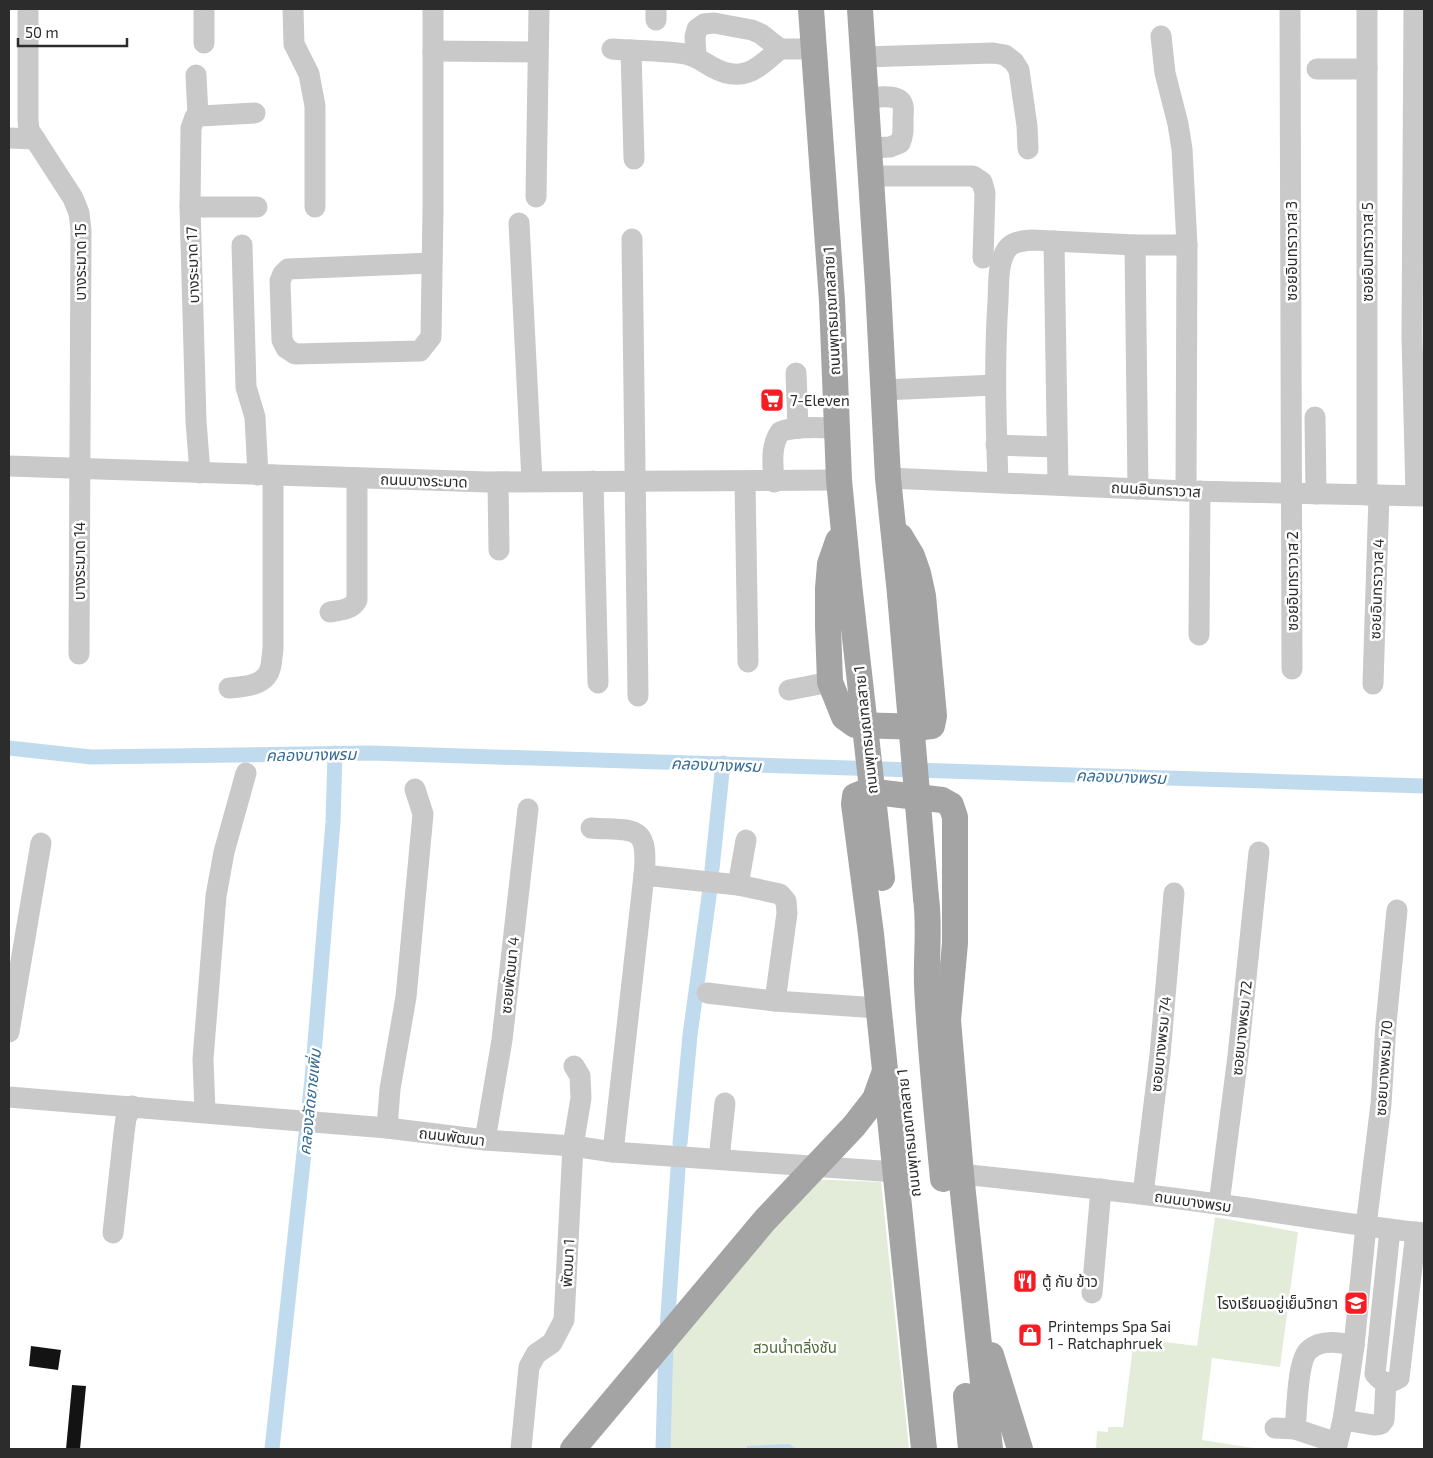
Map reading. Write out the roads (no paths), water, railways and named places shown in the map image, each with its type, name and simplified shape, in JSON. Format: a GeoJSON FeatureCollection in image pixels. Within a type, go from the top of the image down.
{"type":"FeatureCollection","features":[{"type":"Feature","properties":{"kind":"main road","name":"ถนนพุทธมณฑลสาย 1"},"geometry":{"type":"LineString","coordinates":[[811,9],[832,301],[839,480],[843,527],[942,1449]]}},
{"type":"Feature","properties":{"kind":"main road","name":"ถนนพุทธมณฑลสาย 1"},"geometry":{"type":"LineString","coordinates":[[860,9],[888,478],[928,909],[927,983],[934,1090],[971,1449]]}},
{"type":"Feature","properties":{"kind":"main road"},"geometry":{"type":"LineString","coordinates":[[843,527],[830,564],[828,588],[830,682],[844,717],[855,725],[932,726],[934,716],[921,588],[912,556],[894,527]]}},
{"type":"Feature","properties":{"kind":"main road"},"geometry":{"type":"LineString","coordinates":[[924,1449],[884,1071],[872,934],[854,804],[855,796],[867,791],[942,800],[951,805],[955,817],[955,943],[948,1020]]}},
{"type":"Feature","properties":{"kind":"main road"},"geometry":{"type":"LineString","coordinates":[[928,909],[948,1020],[960,1174],[990,1449]]}},
{"type":"Feature","properties":{"kind":"main road"},"geometry":{"type":"LineString","coordinates":[[881,1034],[891,968]]}},
{"type":"Feature","properties":{"kind":"main road"},"geometry":{"type":"LineString","coordinates":[[573,1449],[765,1220],[814,1166],[854,1126],[875,1099],[884,1071]]}},
{"type":"Feature","properties":{"kind":"main road"},"geometry":{"type":"LineString","coordinates":[[974,1299],[1020,1449]]}},
{"type":"Feature","properties":{"kind":"street","name":"บางระมาด 15"},"geometry":{"type":"LineString","coordinates":[[28,9],[28,120],[30,130],[73,198],[79,214],[81,230],[80,469]]}},
{"type":"Feature","properties":{"kind":"street"},"geometry":{"type":"LineString","coordinates":[[204,9],[204,43]]}},
{"type":"Feature","properties":{"kind":"street"},"geometry":{"type":"LineString","coordinates":[[293,9],[294,44],[310,74],[315,106],[316,207]]}},
{"type":"Feature","properties":{"kind":"street"},"geometry":{"type":"LineString","coordinates":[[432,263],[288,269],[280,281],[282,340],[286,348],[295,354],[420,351],[427,345],[430,337],[432,263],[433,9]]}},
{"type":"Feature","properties":{"kind":"street"},"geometry":{"type":"LineString","coordinates":[[536,196],[538,9]]}},
{"type":"Feature","properties":{"kind":"street","name":"ซอยอินทราวาส 3"},"geometry":{"type":"LineString","coordinates":[[1290,9],[1293,493]]}},
{"type":"Feature","properties":{"kind":"street","name":"ซอยอินทราวาส 5"},"geometry":{"type":"LineString","coordinates":[[1367,9],[1373,495]]}},
{"type":"Feature","properties":{"kind":"street"},"geometry":{"type":"LineString","coordinates":[[1418,10],[1412,338],[1420,496]]}},
{"type":"Feature","properties":{"kind":"street"},"geometry":{"type":"LineString","coordinates":[[696,57],[695,37],[698,29],[704,24],[714,23],[752,30],[761,34],[780,49],[813,49]]}},
{"type":"Feature","properties":{"kind":"street"},"geometry":{"type":"LineString","coordinates":[[1161,36],[1165,73],[1178,124],[1182,149],[1187,245],[1193,491],[1199,635]]}},
{"type":"Feature","properties":{"kind":"street"},"geometry":{"type":"LineString","coordinates":[[634,159],[622,50],[684,54],[696,57],[719,71],[746,74],[754,70],[780,49]]}},
{"type":"Feature","properties":{"kind":"street"},"geometry":{"type":"LineString","coordinates":[[432,51],[538,52]]}},
{"type":"Feature","properties":{"kind":"street"},"geometry":{"type":"LineString","coordinates":[[863,57],[993,53],[1005,55],[1014,62],[1019,70],[1027,126],[1028,149]]}},
{"type":"Feature","properties":{"kind":"street"},"geometry":{"type":"LineString","coordinates":[[1317,68],[1367,69]]}},
{"type":"Feature","properties":{"kind":"street","name":"บางระมาด 17"},"geometry":{"type":"LineString","coordinates":[[196,76],[198,116],[195,117],[192,128],[190,207],[196,421],[200,473]]}},
{"type":"Feature","properties":{"kind":"street"},"geometry":{"type":"LineString","coordinates":[[866,98],[896,98],[903,106],[903,134],[900,143],[890,148],[868,148]]}},
{"type":"Feature","properties":{"kind":"street"},"geometry":{"type":"LineString","coordinates":[[198,116],[256,114]]}},
{"type":"Feature","properties":{"kind":"street"},"geometry":{"type":"LineString","coordinates":[[9,138],[35,139]]}},
{"type":"Feature","properties":{"kind":"street"},"geometry":{"type":"LineString","coordinates":[[870,176],[973,176],[982,182],[985,193],[983,258]]}},
{"type":"Feature","properties":{"kind":"street"},"geometry":{"type":"LineString","coordinates":[[190,207],[257,206]]}},
{"type":"Feature","properties":{"kind":"street"},"geometry":{"type":"LineString","coordinates":[[519,223],[532,481]]}},
{"type":"Feature","properties":{"kind":"street"},"geometry":{"type":"LineString","coordinates":[[632,239],[638,696]]}},
{"type":"Feature","properties":{"kind":"street"},"geometry":{"type":"LineString","coordinates":[[998,482],[995,385],[1000,263],[1008,248],[1016,242],[1032,240],[1135,245],[1187,245]]}},
{"type":"Feature","properties":{"kind":"street"},"geometry":{"type":"LineString","coordinates":[[1054,241],[1058,484]]}},
{"type":"Feature","properties":{"kind":"street"},"geometry":{"type":"LineString","coordinates":[[229,688],[246,686],[260,681],[270,670],[272,649],[265,475],[255,417],[246,387],[242,244]]}},
{"type":"Feature","properties":{"kind":"street"},"geometry":{"type":"LineString","coordinates":[[1135,245],[1138,489]]}},
{"type":"Feature","properties":{"kind":"street"},"geometry":{"type":"LineString","coordinates":[[796,373],[798,428]]}},
{"type":"Feature","properties":{"kind":"street"},"geometry":{"type":"LineString","coordinates":[[883,390],[995,385]]}},
{"type":"Feature","properties":{"kind":"street"},"geometry":{"type":"LineString","coordinates":[[1316,417],[1316,494]]}},
{"type":"Feature","properties":{"kind":"street"},"geometry":{"type":"LineString","coordinates":[[774,482],[774,442],[780,432],[798,428],[837,428]]}},
{"type":"Feature","properties":{"kind":"street"},"geometry":{"type":"LineString","coordinates":[[996,445],[1057,447]]}},
{"type":"Feature","properties":{"kind":"street","name":"ถนนบางระมาด"},"geometry":{"type":"LineString","coordinates":[[9,466],[498,482],[636,480],[774,482],[839,480]]}},
{"type":"Feature","properties":{"kind":"street","name":"บางระมาด 14"},"geometry":{"type":"LineString","coordinates":[[79,654],[80,469]]}},
{"type":"Feature","properties":{"kind":"street"},"geometry":{"type":"LineString","coordinates":[[330,612],[350,608],[354,606],[357,600],[357,478]]}},
{"type":"Feature","properties":{"kind":"street","name":"ถนนอินทราวาส"},"geometry":{"type":"LineString","coordinates":[[888,478],[1193,491],[1420,496]]}},
{"type":"Feature","properties":{"kind":"street"},"geometry":{"type":"LineString","coordinates":[[593,481],[598,684]]}},
{"type":"Feature","properties":{"kind":"street"},"geometry":{"type":"LineString","coordinates":[[498,482],[499,550]]}},
{"type":"Feature","properties":{"kind":"street"},"geometry":{"type":"LineString","coordinates":[[745,482],[748,662]]}},
{"type":"Feature","properties":{"kind":"street","name":"ซอยอินทราวาส 2"},"geometry":{"type":"LineString","coordinates":[[1292,668],[1293,493]]}},
{"type":"Feature","properties":{"kind":"street","name":"ซอยอินทราวาส 4"},"geometry":{"type":"LineString","coordinates":[[1373,495],[1373,684]]}},
{"type":"Feature","properties":{"kind":"street"},"geometry":{"type":"LineString","coordinates":[[789,690],[830,682]]}},
{"type":"Feature","properties":{"kind":"street"},"geometry":{"type":"LineString","coordinates":[[205,1112],[203,1059],[216,896],[224,852],[246,774]]}},
{"type":"Feature","properties":{"kind":"street"},"geometry":{"type":"LineString","coordinates":[[387,1128],[390,1089],[406,997],[423,814],[415,789]]}},
{"type":"Feature","properties":{"kind":"street","name":"ซอยพัฒนา 4"},"geometry":{"type":"LineString","coordinates":[[485,1140],[502,1040],[528,809]]}},
{"type":"Feature","properties":{"kind":"street"},"geometry":{"type":"LineString","coordinates":[[590,828],[633,831],[641,836],[646,856],[613,1152]]}},
{"type":"Feature","properties":{"kind":"street"},"geometry":{"type":"LineString","coordinates":[[738,885],[746,840]]}},
{"type":"Feature","properties":{"kind":"street"},"geometry":{"type":"LineString","coordinates":[[9,1032],[41,842]]}},
{"type":"Feature","properties":{"kind":"street","name":"ซอยบางพรม 72"},"geometry":{"type":"LineString","coordinates":[[1219,1204],[1238,1056],[1259,852]]}},
{"type":"Feature","properties":{"kind":"street"},"geometry":{"type":"LineString","coordinates":[[644,875],[738,885],[780,894],[786,901],[786,914],[775,1001]]}},
{"type":"Feature","properties":{"kind":"street","name":"ซอยบางพรม 74"},"geometry":{"type":"LineString","coordinates":[[1144,1194],[1160,1055],[1174,893]]}},
{"type":"Feature","properties":{"kind":"street","name":"ซอยบางพรม 70"},"geometry":{"type":"LineString","coordinates":[[1337,1446],[1343,1420],[1354,1346],[1366,1226],[1382,1104],[1386,1024],[1397,910]]}},
{"type":"Feature","properties":{"kind":"street"},"geometry":{"type":"LineString","coordinates":[[707,993],[775,1001],[878,1008]]}},
{"type":"Feature","properties":{"kind":"street","name":"พัฒนา 1"},"geometry":{"type":"LineString","coordinates":[[521,1449],[529,1367],[536,1354],[552,1343],[564,1320],[573,1146],[581,1098],[580,1076],[574,1066]]}},
{"type":"Feature","properties":{"kind":"street","name":"ถนนพัฒนา"},"geometry":{"type":"LineString","coordinates":[[9,1097],[322,1122],[485,1140],[573,1146],[613,1152],[895,1172]]}},
{"type":"Feature","properties":{"kind":"street"},"geometry":{"type":"LineString","coordinates":[[719,1159],[725,1103]]}},
{"type":"Feature","properties":{"kind":"street"},"geometry":{"type":"LineString","coordinates":[[113,1233],[126,1118],[132,1106]]}},
{"type":"Feature","properties":{"kind":"street","name":"ถนนบางพรม"},"geometry":{"type":"LineString","coordinates":[[960,1174],[1144,1194],[1390,1230],[1420,1232]]}},
{"type":"Feature","properties":{"kind":"street"},"geometry":{"type":"LineString","coordinates":[[1092,1294],[1101,1189]]}},
{"type":"Feature","properties":{"kind":"street"},"geometry":{"type":"LineString","coordinates":[[1390,1230],[1375,1374],[1382,1382],[1386,1383],[1399,1378],[1420,1232]]}},
{"type":"Feature","properties":{"kind":"street"},"geometry":{"type":"LineString","coordinates":[[1337,1446],[1285,1429],[1301,1366],[1309,1350],[1319,1345],[1338,1342],[1354,1346]]}},
{"type":"Feature","properties":{"kind":"street"},"geometry":{"type":"LineString","coordinates":[[1343,1420],[1374,1425],[1381,1424],[1384,1420],[1386,1383]]}},
{"type":"Feature","properties":{"kind":"water"},"geometry":{"type":"Polygon","coordinates":[[[789,1444],[797,1449],[747,1449],[747,1446],[789,1444]]]}},
{"type":"Feature","properties":{"kind":"waterway","name":"คลองบางพรม"},"geometry":{"type":"LineString","coordinates":[[9,748],[91,757],[370,753],[1424,786]]}},
{"type":"Feature","properties":{"kind":"waterway","name":"คลองลัดยายเพิ่ม"},"geometry":{"type":"LineString","coordinates":[[272,1449],[312,1079],[333,822],[335,753]]}},
{"type":"Feature","properties":{"kind":"waterway"},"geometry":{"type":"LineString","coordinates":[[712,869],[723,763]]}},
{"type":"Feature","properties":{"kind":"waterway"},"geometry":{"type":"LineString","coordinates":[[680,1143],[690,1035],[710,889]]}},
{"type":"Feature","properties":{"kind":"waterway"},"geometry":{"type":"LineString","coordinates":[[663,1449],[666,1344],[678,1169]]}},
{"type":"Feature","properties":{"kind":"place","name":"7-Eleven"},"geometry":{"type":"Point","coordinates":[772,400]}},
{"type":"Feature","properties":{"kind":"place","name":"ตู้ กับ ข้าว"},"geometry":{"type":"Point","coordinates":[1025,1281]}},
{"type":"Feature","properties":{"kind":"place","name":"โรงเรียนอยู่เย็นวิทยา"},"geometry":{"type":"Point","coordinates":[1356,1303]}},
{"type":"Feature","properties":{"kind":"place","name":"Printemps Spa Sai 1 - Ratchaphruek"},"geometry":{"type":"Point","coordinates":[1030,1335]}},
{"type":"Feature","properties":{"kind":"park label","name":"สวนน้ำตลิ่งชัน"},"geometry":{"type":"Point","coordinates":[795,1347]}}]}
